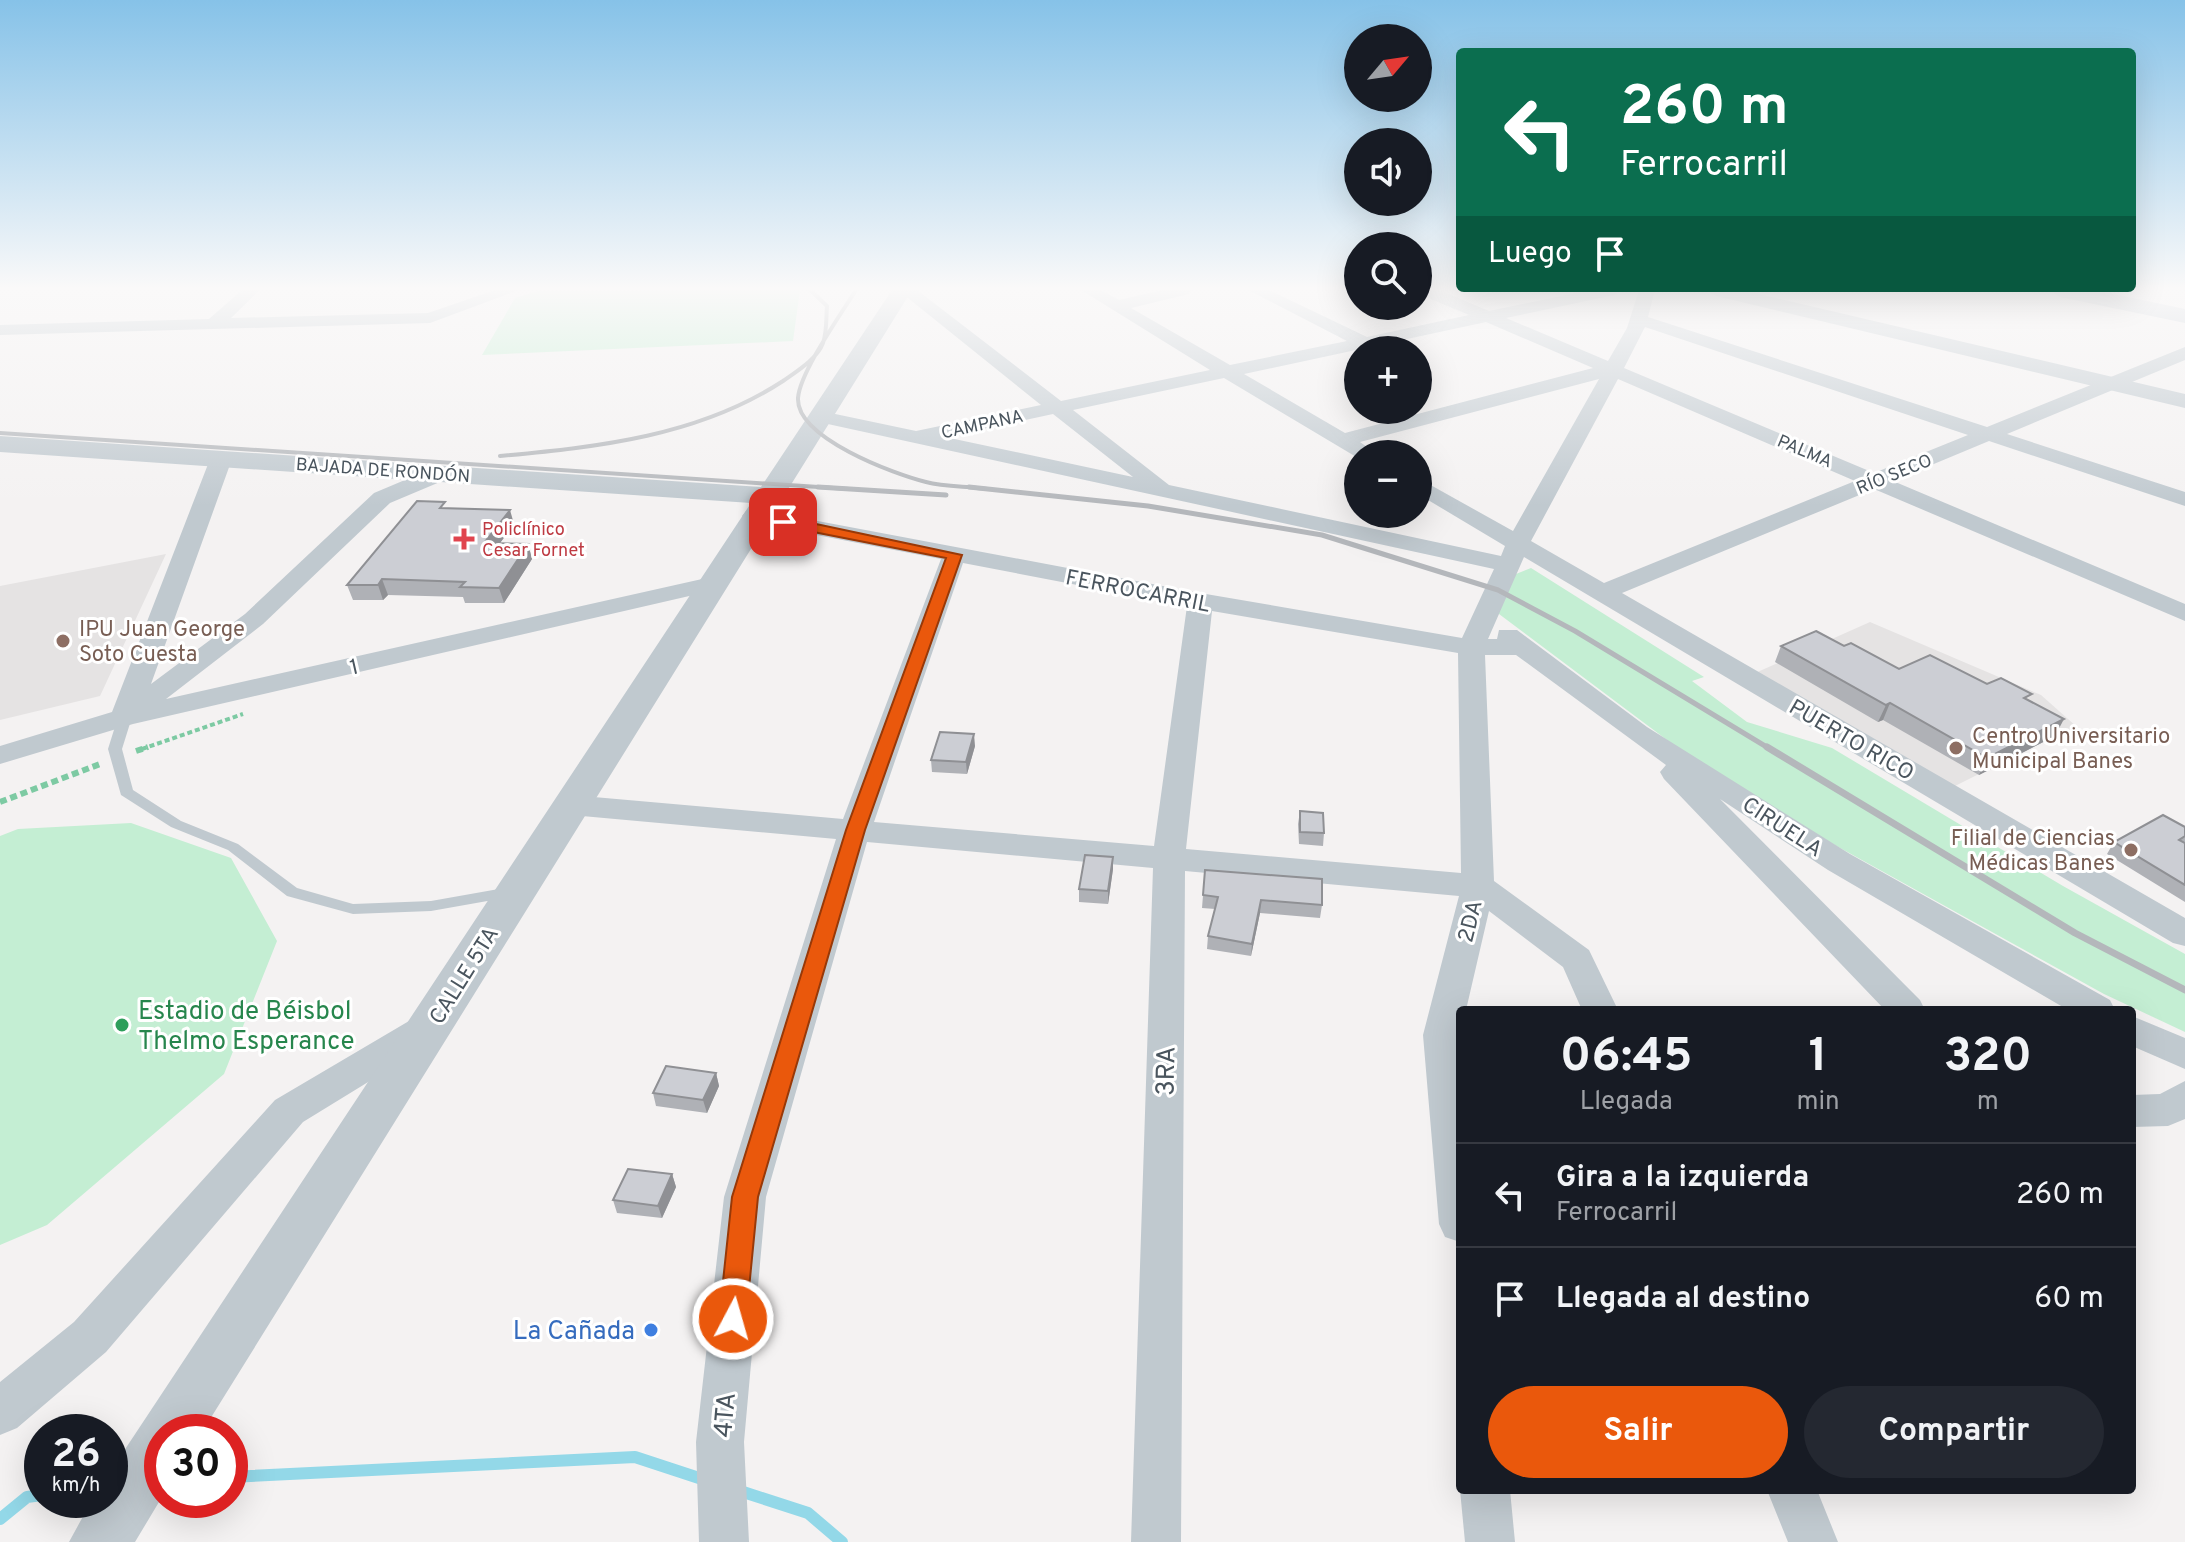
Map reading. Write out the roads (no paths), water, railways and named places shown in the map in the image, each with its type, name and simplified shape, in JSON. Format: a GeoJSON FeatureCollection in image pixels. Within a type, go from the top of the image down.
{"type":"FeatureCollection","features":[{"type":"Feature","properties":{"kind":"street","name":"CALLE 5TA"},"geometry":{"type":"LineString","coordinates":[[141,1477],[760,506],[857,362]]}},
{"type":"Feature","properties":{"kind":"street"},"geometry":{"type":"LineString","coordinates":[[997,362],[1163,491]]}},
{"type":"Feature","properties":{"kind":"street"},"geometry":{"type":"LineString","coordinates":[[1211,362],[1343,440],[1613,369]]}},
{"type":"Feature","properties":{"kind":"street","name":"CAMPANA"},"geometry":{"type":"LineString","coordinates":[[913,438],[1269,362]]}},
{"type":"Feature","properties":{"kind":"street","name":"PALMA"},"geometry":{"type":"LineString","coordinates":[[1597,362],[2185,613]]}},
{"type":"Feature","properties":{"kind":"street"},"geometry":{"type":"LineString","coordinates":[[1478,632],[1514,554],[1617,362]]}},
{"type":"Feature","properties":{"kind":"street"},"geometry":{"type":"LineString","coordinates":[[1769,362],[2185,499]]}},
{"type":"Feature","properties":{"kind":"street"},"geometry":{"type":"LineString","coordinates":[[2022,362],[2185,401]]}},
{"type":"Feature","properties":{"kind":"street","name":"RÍO SECO"},"geometry":{"type":"LineString","coordinates":[[1601,593],[2163,362]]}},
{"type":"Feature","properties":{"kind":"street"},"geometry":{"type":"LineString","coordinates":[[821,417],[1163,491],[1514,554]]}},
{"type":"Feature","properties":{"kind":"street","name":"BAJADA DE RONDÓN"},"geometry":{"type":"LineString","coordinates":[[0,444],[439,474],[760,506]]}},
{"type":"Feature","properties":{"kind":"street"},"geometry":{"type":"LineString","coordinates":[[125,717],[221,459]]}},
{"type":"Feature","properties":{"kind":"street"},"geometry":{"type":"LineString","coordinates":[[125,717],[254,619],[382,498],[439,474]]}},
{"type":"Feature","properties":{"kind":"street","name":"PUERTO RICO"},"geometry":{"type":"LineString","coordinates":[[1432,495],[1514,554],[1601,593],[2185,934]]}},
{"type":"Feature","properties":{"kind":"street","name":"FERROCARRIL"},"geometry":{"type":"LineString","coordinates":[[760,506],[954,555],[1200,601],[1478,632]]}},
{"type":"Feature","properties":{"kind":"street","name":"4TA"},"geometry":{"type":"LineString","coordinates":[[724,1542],[720,1442],[745,1197],[855,830],[954,555]]}},
{"type":"Feature","properties":{"kind":"street","name":"1"},"geometry":{"type":"LineString","coordinates":[[0,755],[125,717],[711,584]]}},
{"type":"Feature","properties":{"kind":"street","name":"3RA"},"geometry":{"type":"LineString","coordinates":[[1156,1542],[1169,858],[1200,601]]}},
{"type":"Feature","properties":{"kind":"street","name":"CIRUELA"},"geometry":{"type":"LineString","coordinates":[[1478,632],[1523,647],[1637,733],[1839,862],[2090,1006]]}},
{"type":"Feature","properties":{"kind":"street","name":"2DA"},"geometry":{"type":"LineString","coordinates":[[1456,1182],[1442,1035],[1478,886],[1478,632]]}},
{"type":"Feature","properties":{"kind":"street"},"geometry":{"type":"LineString","coordinates":[[1637,733],[1903,1006]]}},
{"type":"Feature","properties":{"kind":"street"},"geometry":{"type":"LineString","coordinates":[[571,805],[1478,886],[1577,959],[1598,1006]]}},
{"type":"Feature","properties":{"kind":"street"},"geometry":{"type":"LineString","coordinates":[[0,1412],[90,1337],[289,1111],[431,1026]]}},
{"type":"Feature","properties":{"kind":"street"},"geometry":{"type":"LineString","coordinates":[[2136,1032],[2185,1054]]}},
{"type":"Feature","properties":{"kind":"street"},"geometry":{"type":"LineString","coordinates":[[1485,1494],[1490,1542]]}},
{"type":"Feature","properties":{"kind":"street"},"geometry":{"type":"LineString","coordinates":[[1794,1494],[1813,1542]]}},
{"type":"Feature","properties":{"kind":"lane"},"geometry":{"type":"LineString","coordinates":[[125,717],[115,749],[126,792],[176,824],[233,847],[292,892],[353,909],[431,906],[515,891]]}},
{"type":"Feature","properties":{"kind":"waterway"},"geometry":{"type":"LineString","coordinates":[[248,1476],[635,1457],[705,1480]]}},
{"type":"Feature","properties":{"kind":"waterway"},"geometry":{"type":"LineString","coordinates":[[737,1490],[808,1513],[842,1542]]}},
{"type":"Feature","properties":{"kind":"waterway"},"geometry":{"type":"LineString","coordinates":[[0,1519],[24,1499]]}},
{"type":"Feature","properties":{"kind":"railway"},"geometry":{"type":"LineString","coordinates":[[500,456],[611,443],[683,427],[751,400],[808,362]]}},
{"type":"Feature","properties":{"kind":"railway"},"geometry":{"type":"LineString","coordinates":[[812,362],[798,398],[802,413],[829,440],[871,462],[926,482],[987,489]]}},
{"type":"Feature","properties":{"kind":"railway"},"geometry":{"type":"LineString","coordinates":[[0,433],[831,488]]}},
{"type":"Feature","properties":{"kind":"railway"},"geometry":{"type":"LineString","coordinates":[[818,487],[831,488]]}},
{"type":"Feature","properties":{"kind":"railway"},"geometry":{"type":"LineString","coordinates":[[969,487],[1148,506],[1322,535],[1498,590],[1575,631],[1770,749]]}},
{"type":"Feature","properties":{"kind":"railway"},"geometry":{"type":"LineString","coordinates":[[831,488],[946,495]]}},
{"type":"Feature","properties":{"kind":"railway"},"geometry":{"type":"LineString","coordinates":[[831,488],[849,489]]}},
{"type":"Feature","properties":{"kind":"railway"},"geometry":{"type":"LineString","coordinates":[[1767,747],[2075,933],[2185,990]]}},
{"type":"Feature","properties":{"kind":"place","name":"Policlínico Cesar Fornet"},"geometry":{"type":"Point","coordinates":[464,539]}},
{"type":"Feature","properties":{"kind":"place","name":"IPU Juan George Soto Cuesta"},"geometry":{"type":"Point","coordinates":[63,641]}},
{"type":"Feature","properties":{"kind":"place","name":"Centro Universitario Municipal Banes"},"geometry":{"type":"Point","coordinates":[1956,748]}},
{"type":"Feature","properties":{"kind":"place","name":"Filial de Ciencias Médicas Banes"},"geometry":{"type":"Point","coordinates":[2131,850]}},
{"type":"Feature","properties":{"kind":"place","name":"Estadio de Béisbol Thelmo Esperance"},"geometry":{"type":"Point","coordinates":[122,1025]}},
{"type":"Feature","properties":{"kind":"place","name":"La Cañada"},"geometry":{"type":"Point","coordinates":[651,1330]}}]}
